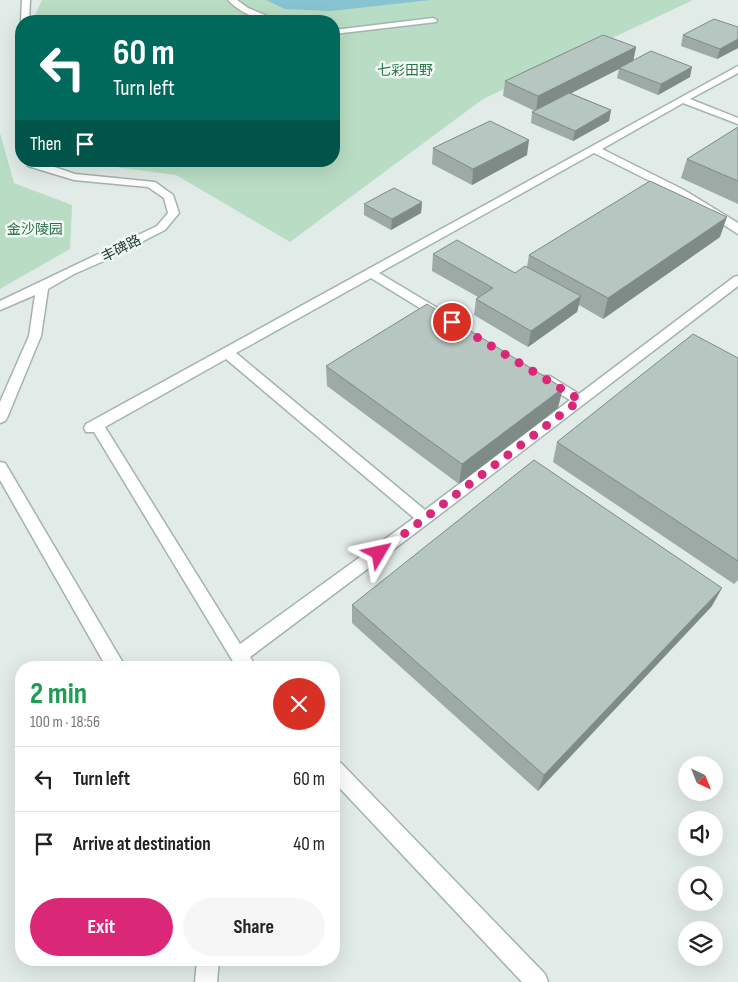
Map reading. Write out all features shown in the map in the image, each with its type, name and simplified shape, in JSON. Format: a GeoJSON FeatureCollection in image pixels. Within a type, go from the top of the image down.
{"type":"FeatureCollection","features":[{"type":"Feature","properties":{"kind":"street"},"geometry":{"type":"LineString","coordinates":[[25,15],[26,0]]}},
{"type":"Feature","properties":{"kind":"street"},"geometry":{"type":"LineString","coordinates":[[232,0],[245,10],[259,15]]}},
{"type":"Feature","properties":{"kind":"street"},"geometry":{"type":"LineString","coordinates":[[340,31],[433,20]]}},
{"type":"Feature","properties":{"kind":"street"},"geometry":{"type":"LineString","coordinates":[[242,661],[97,426],[91,428],[738,69]]}},
{"type":"Feature","properties":{"kind":"street"},"geometry":{"type":"LineString","coordinates":[[683,100],[738,121]]}},
{"type":"Feature","properties":{"kind":"street"},"geometry":{"type":"LineString","coordinates":[[594,149],[680,192],[736,227],[738,231]]}},
{"type":"Feature","properties":{"kind":"street","name":"丰碑路"},"geometry":{"type":"LineString","coordinates":[[40,167],[74,177],[151,184],[169,196],[174,213],[161,228],[102,258],[70,271],[42,288]]}},
{"type":"Feature","properties":{"kind":"street"},"geometry":{"type":"LineString","coordinates":[[371,272],[455,324]]}},
{"type":"Feature","properties":{"kind":"street"},"geometry":{"type":"LineString","coordinates":[[244,661],[425,518],[738,280]]}},
{"type":"Feature","properties":{"kind":"street"},"geometry":{"type":"LineString","coordinates":[[0,306],[42,288]]}},
{"type":"Feature","properties":{"kind":"street"},"geometry":{"type":"LineString","coordinates":[[0,418],[34,336],[42,288]]}},
{"type":"Feature","properties":{"kind":"street"},"geometry":{"type":"LineString","coordinates":[[227,353],[425,518]]}},
{"type":"Feature","properties":{"kind":"street"},"geometry":{"type":"LineString","coordinates":[[530,370],[580,400]]}},
{"type":"Feature","properties":{"kind":"street"},"geometry":{"type":"LineString","coordinates":[[0,467],[113,661]]}},
{"type":"Feature","properties":{"kind":"street"},"geometry":{"type":"LineString","coordinates":[[340,775],[537,982]]}},
{"type":"Feature","properties":{"kind":"street"},"geometry":{"type":"LineString","coordinates":[[206,982],[207,966]]}},
{"type":"Feature","properties":{"kind":"green space","name":"七彩田野"},"geometry":{"type":"Polygon","coordinates":[[[42,0],[693,0],[483,99],[290,242],[176,175],[116,167],[340,167],[340,15],[35,15],[42,0]]]}},
{"type":"Feature","properties":{"kind":"green space","name":"金沙陵园"},"geometry":{"type":"Polygon","coordinates":[[[0,133],[14,183],[72,205],[70,249],[0,289],[0,133]]]}},
{"type":"Feature","properties":{"kind":"water"},"geometry":{"type":"Polygon","coordinates":[[[266,0],[430,0],[331,11],[285,9],[266,0]]]}},
{"type":"Feature","properties":{"kind":"building"},"geometry":{"type":"Polygon","coordinates":[[[714,19],[738,27],[738,39],[720,49],[683,35],[714,19]]]}},
{"type":"Feature","properties":{"kind":"building"},"geometry":{"type":"Polygon","coordinates":[[[603,35],[636,47],[538,96],[505,81],[603,35]]]}},
{"type":"Feature","properties":{"kind":"building"},"geometry":{"type":"Polygon","coordinates":[[[651,51],[692,67],[661,84],[619,68],[651,51]]]}},
{"type":"Feature","properties":{"kind":"building"},"geometry":{"type":"Polygon","coordinates":[[[569,93],[611,110],[575,131],[532,112],[569,93]]]}},
{"type":"Feature","properties":{"kind":"building"},"geometry":{"type":"Polygon","coordinates":[[[490,121],[529,140],[473,169],[433,148],[490,121]]]}},
{"type":"Feature","properties":{"kind":"building"},"geometry":{"type":"Polygon","coordinates":[[[738,127],[738,181],[687,159],[738,127]]]}},
{"type":"Feature","properties":{"kind":"building"},"geometry":{"type":"Polygon","coordinates":[[[650,181],[727,217],[608,298],[529,255],[650,181]]]}},
{"type":"Feature","properties":{"kind":"building"},"geometry":{"type":"Polygon","coordinates":[[[394,188],[422,202],[392,219],[364,204],[394,188]]]}},
{"type":"Feature","properties":{"kind":"building"},"geometry":{"type":"Polygon","coordinates":[[[457,240],[515,273],[525,266],[581,296],[531,331],[476,299],[493,288],[433,254],[457,240]]]}},
{"type":"Feature","properties":{"kind":"building"},"geometry":{"type":"Polygon","coordinates":[[[427,304],[563,388],[462,464],[326,366],[427,304]]]}},
{"type":"Feature","properties":{"kind":"building"},"geometry":{"type":"Polygon","coordinates":[[[693,334],[738,358],[738,561],[557,442],[693,334]]]}},
{"type":"Feature","properties":{"kind":"building"},"geometry":{"type":"Polygon","coordinates":[[[534,460],[722,588],[544,775],[352,605],[534,460]]]}},
{"type":"Feature","properties":{"kind":"route"},"geometry":{"type":"LineString","coordinates":[[379,553],[580,400],[452,322]]}}]}
